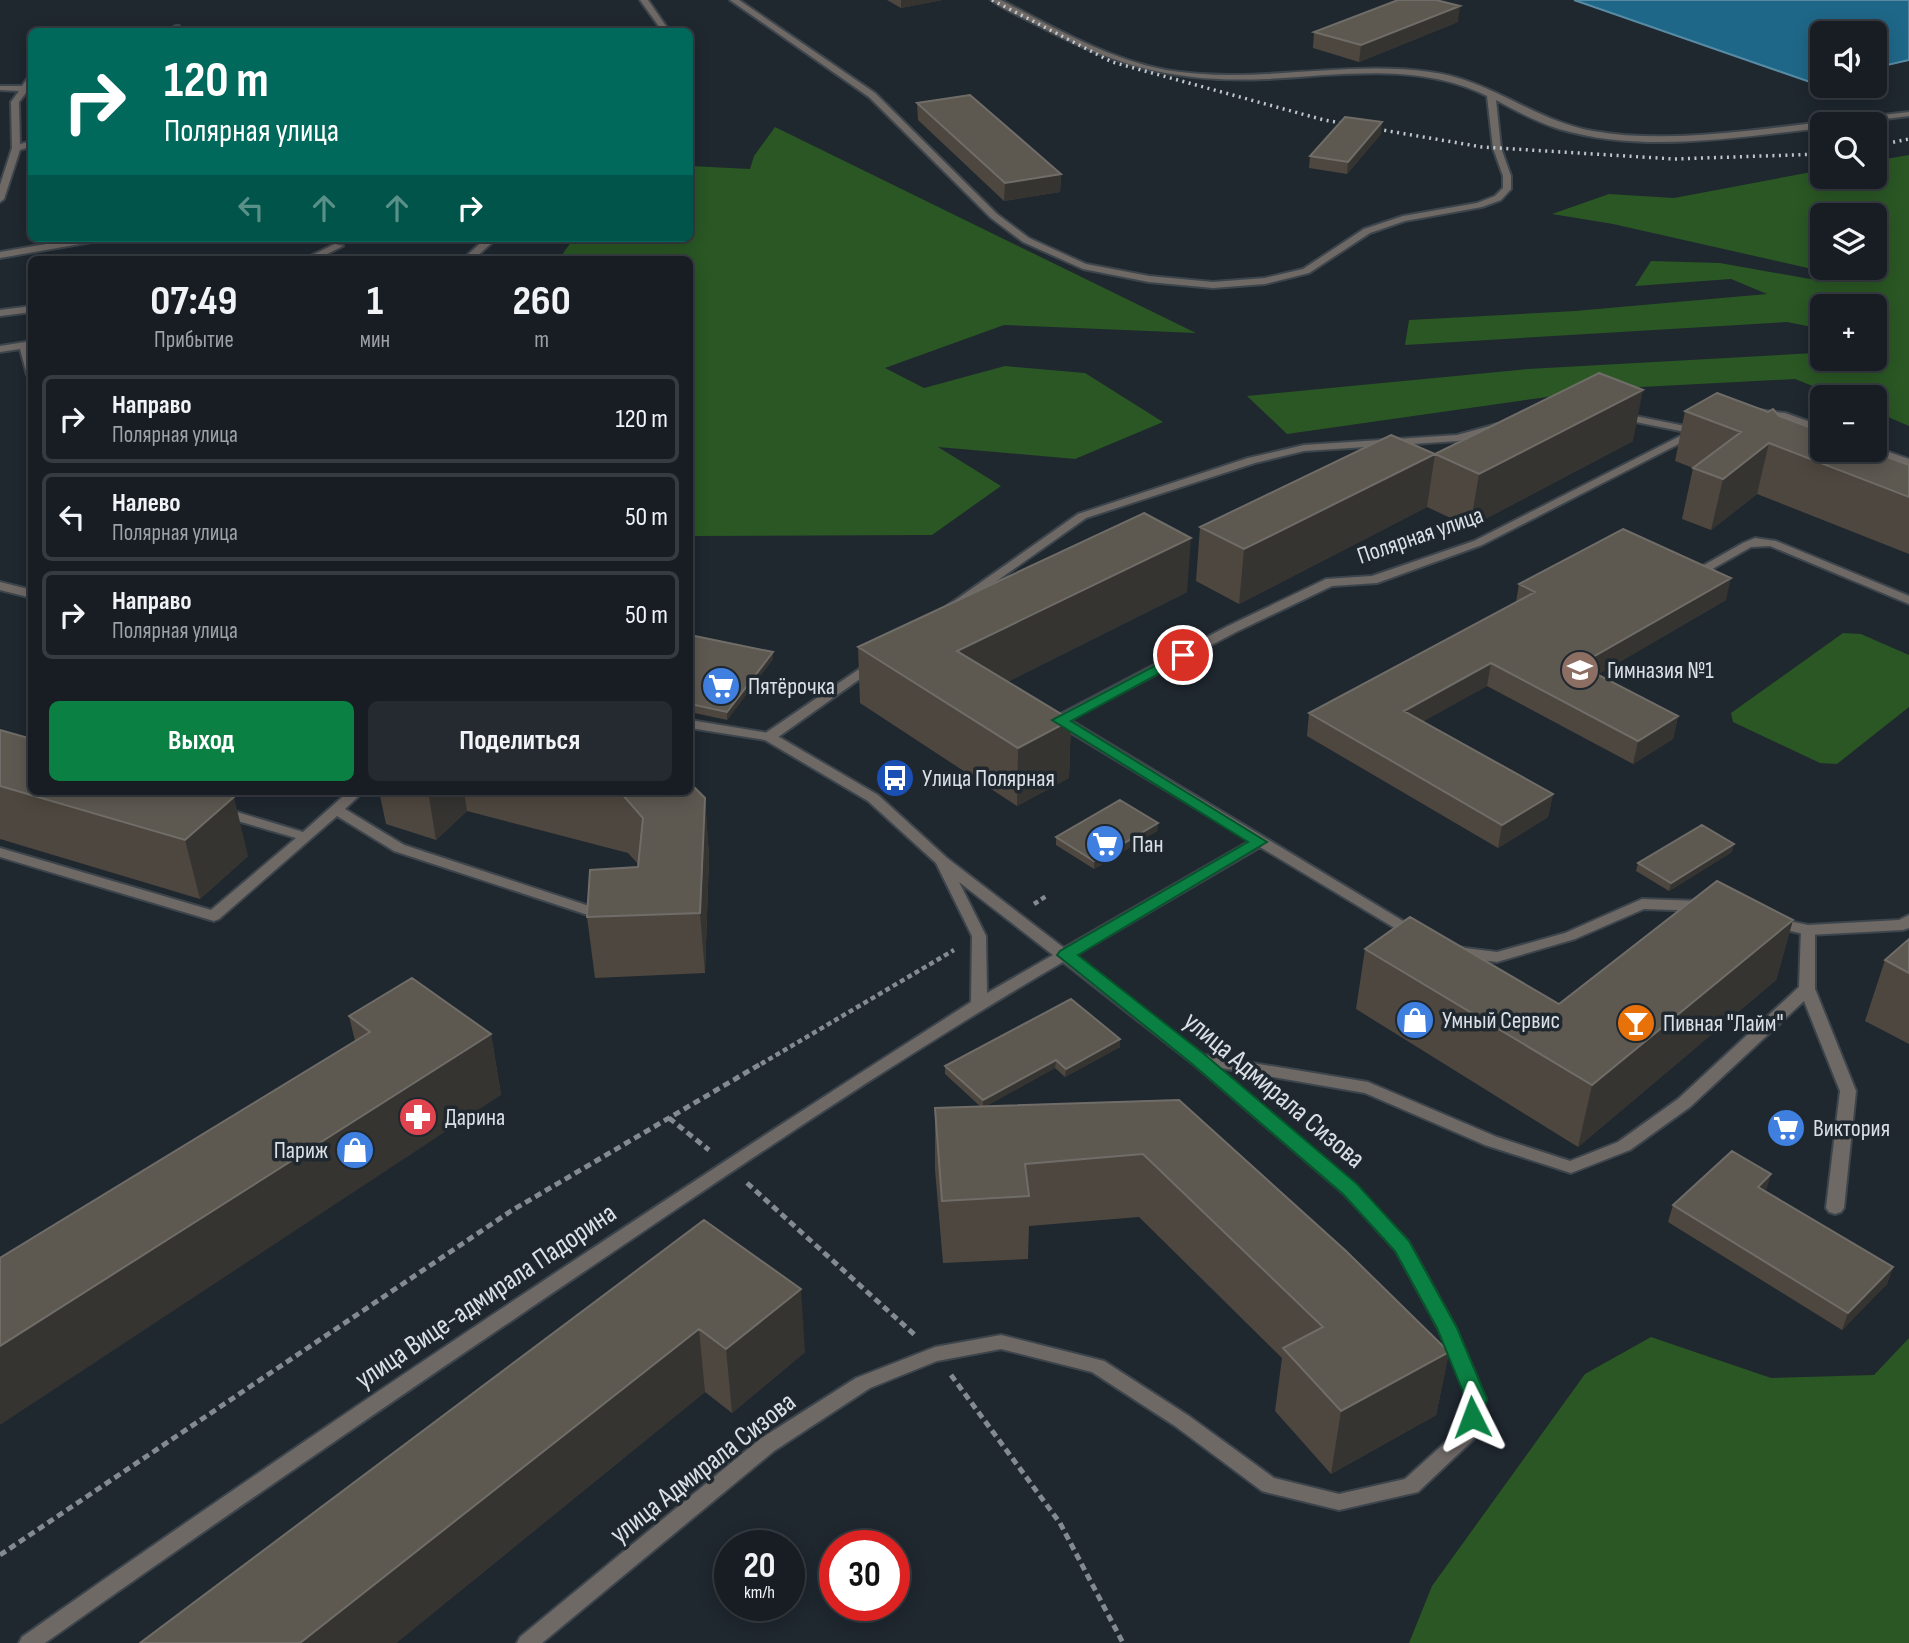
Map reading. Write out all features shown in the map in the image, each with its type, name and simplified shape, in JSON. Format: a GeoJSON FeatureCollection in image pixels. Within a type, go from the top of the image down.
{"type":"FeatureCollection","features":[{"type":"Feature","properties":{"kind":"street"},"geometry":{"type":"LineString","coordinates":[[644,0],[665,28]]}},
{"type":"Feature","properties":{"kind":"street"},"geometry":{"type":"LineString","coordinates":[[734,0],[872,95],[993,216],[1026,240],[1083,266],[1149,279],[1213,285],[1265,281],[1306,271],[1367,231],[1404,219],[1479,205],[1498,198],[1507,189],[1507,176],[1497,148],[1491,94]]}},
{"type":"Feature","properties":{"kind":"street"},"geometry":{"type":"LineString","coordinates":[[995,0],[1107,57],[1168,72],[1253,77],[1406,71],[1461,81],[1559,125],[1593,135],[1627,139],[1810,126]]}},
{"type":"Feature","properties":{"kind":"street"},"geometry":{"type":"LineString","coordinates":[[0,88],[27,85]]}},
{"type":"Feature","properties":{"kind":"street"},"geometry":{"type":"LineString","coordinates":[[0,199],[4,169],[16,148],[15,103],[27,85]]}},
{"type":"Feature","properties":{"kind":"street"},"geometry":{"type":"LineString","coordinates":[[1887,117],[1909,114]]}},
{"type":"Feature","properties":{"kind":"street"},"geometry":{"type":"LineString","coordinates":[[16,148],[28,144]]}},
{"type":"Feature","properties":{"kind":"street"},"geometry":{"type":"LineString","coordinates":[[0,255],[74,242]]}},
{"type":"Feature","properties":{"kind":"street"},"geometry":{"type":"LineString","coordinates":[[471,256],[487,242]]}},
{"type":"Feature","properties":{"kind":"street"},"geometry":{"type":"LineString","coordinates":[[316,256],[338,246]]}},
{"type":"Feature","properties":{"kind":"street"},"geometry":{"type":"LineString","coordinates":[[0,313],[28,310]]}},
{"type":"Feature","properties":{"kind":"street"},"geometry":{"type":"LineString","coordinates":[[0,349],[28,345]]}},
{"type":"Feature","properties":{"kind":"street"},"geometry":{"type":"LineString","coordinates":[[1743,412],[1781,415],[1810,426]]}},
{"type":"Feature","properties":{"kind":"street","name":"Полярная улица"},"geometry":{"type":"LineString","coordinates":[[1605,414],[1704,431],[1478,543],[1373,580],[1330,582],[1232,629],[1060,720],[1259,842],[1432,943],[1462,954],[1497,957],[1570,936],[1642,904],[1703,906],[1715,909]]}},
{"type":"Feature","properties":{"kind":"street"},"geometry":{"type":"LineString","coordinates":[[941,614],[1082,516],[1252,460],[1304,448],[1458,438],[1505,425]]}},
{"type":"Feature","properties":{"kind":"street"},"geometry":{"type":"LineString","coordinates":[[1887,455],[1909,463]]}},
{"type":"Feature","properties":{"kind":"street"},"geometry":{"type":"LineString","coordinates":[[1696,573],[1747,545],[1755,542],[1772,543],[1909,600]]}},
{"type":"Feature","properties":{"kind":"street"},"geometry":{"type":"LineString","coordinates":[[0,586],[28,593]]}},
{"type":"Feature","properties":{"kind":"street"},"geometry":{"type":"LineString","coordinates":[[693,724],[769,737],[887,654]]}},
{"type":"Feature","properties":{"kind":"street","name":"улица Адмирала Сизова"},"geometry":{"type":"LineString","coordinates":[[527,1643],[767,1445],[863,1383],[935,1354],[1001,1342],[1097,1366],[1182,1421],[1269,1485],[1339,1502],[1411,1486],[1467,1434],[1477,1399],[1447,1328],[1402,1246],[1350,1189],[1198,1059],[942,861],[873,798],[769,737]]}},
{"type":"Feature","properties":{"kind":"street"},"geometry":{"type":"LineString","coordinates":[[0,852],[214,916],[353,795]]}},
{"type":"Feature","properties":{"kind":"street"},"geometry":{"type":"LineString","coordinates":[[202,806],[306,837]]}},
{"type":"Feature","properties":{"kind":"street"},"geometry":{"type":"LineString","coordinates":[[337,810],[399,848],[590,911]]}},
{"type":"Feature","properties":{"kind":"street"},"geometry":{"type":"LineString","coordinates":[[942,861],[979,936],[979,1004],[1259,842]]}},
{"type":"Feature","properties":{"kind":"street"},"geometry":{"type":"LineString","coordinates":[[1763,921],[1808,930],[1903,925],[1909,920]]}},
{"type":"Feature","properties":{"kind":"street"},"geometry":{"type":"LineString","coordinates":[[1808,930],[1807,989],[1848,1091],[1835,1208]]}},
{"type":"Feature","properties":{"kind":"street"},"geometry":{"type":"LineString","coordinates":[[1198,1059],[1368,1088],[1491,1141],[1571,1167],[1624,1146],[1685,1102],[1807,989]]}},
{"type":"Feature","properties":{"kind":"street","name":"улица Вице-адмирала Падорина"},"geometry":{"type":"LineString","coordinates":[[29,1643],[246,1490],[728,1166],[979,1004]]}},
{"type":"Feature","properties":{"kind":"path"},"geometry":{"type":"LineString","coordinates":[[1012,916],[1048,895]]}},
{"type":"Feature","properties":{"kind":"path"},"geometry":{"type":"LineString","coordinates":[[0,1555],[511,1210],[979,936]]}},
{"type":"Feature","properties":{"kind":"green space"},"geometry":{"type":"Polygon","coordinates":[[[775,127],[1196,333],[1004,325],[885,368],[924,388],[1005,366],[1085,373],[1163,422],[1075,459],[938,447],[1001,486],[932,535],[693,536],[693,256],[561,256],[571,242],[693,242],[693,166],[750,169],[754,156],[775,127]]]}},
{"type":"Feature","properties":{"kind":"green space"},"geometry":{"type":"Polygon","coordinates":[[[1909,155],[1909,426],[1887,417],[1887,385],[1810,385],[1795,379],[1603,389],[1287,434],[1247,396],[1528,369],[1810,353],[1810,371],[1887,371],[1887,294],[1810,294],[1810,327],[1787,322],[1405,345],[1409,320],[1575,311],[1767,294],[1731,279],[1635,286],[1651,261],[1720,263],[1810,280],[1887,280],[1887,203],[1810,203],[1810,269],[1613,224],[1552,214],[1609,194],[1674,198],[1810,172],[1810,189],[1887,189],[1887,159],[1909,155]]]}},
{"type":"Feature","properties":{"kind":"green space"},"geometry":{"type":"Polygon","coordinates":[[[1843,633],[1861,634],[1909,655],[1909,707],[1837,764],[1820,763],[1733,722],[1731,713],[1843,633]]]}},
{"type":"Feature","properties":{"kind":"green space"},"geometry":{"type":"Polygon","coordinates":[[[1651,1337],[1771,1378],[1874,1375],[1909,1338],[1909,1643],[1409,1643],[1432,1586],[1585,1374],[1651,1337]]]}},
{"type":"Feature","properties":{"kind":"water"},"geometry":{"type":"Polygon","coordinates":[[[1574,0],[1909,0],[1909,60],[1887,65],[1887,21],[1810,21],[1810,82],[1574,0]]]}},
{"type":"Feature","properties":{"kind":"building"},"geometry":{"type":"Polygon","coordinates":[[[1398,0],[1436,0],[1460,6],[1361,45],[1314,32],[1398,0]]]}},
{"type":"Feature","properties":{"kind":"building"},"geometry":{"type":"Polygon","coordinates":[[[970,95],[1061,174],[1005,183],[917,103],[970,95]]]}},
{"type":"Feature","properties":{"kind":"building"},"geometry":{"type":"Polygon","coordinates":[[[1345,117],[1382,122],[1348,162],[1310,156],[1345,117]]]}},
{"type":"Feature","properties":{"kind":"building"},"geometry":{"type":"Polygon","coordinates":[[[1599,373],[1643,390],[1479,474],[1435,454],[1599,373]]]}},
{"type":"Feature","properties":{"kind":"building"},"geometry":{"type":"Polygon","coordinates":[[[1717,393],[1768,412],[1773,409],[1779,416],[1810,428],[1810,459],[1769,443],[1723,479],[1693,468],[1741,432],[1685,411],[1717,393]]]}},
{"type":"Feature","properties":{"kind":"building"},"geometry":{"type":"Polygon","coordinates":[[[1391,435],[1435,454],[1244,549],[1200,527],[1391,435]]]}},
{"type":"Feature","properties":{"kind":"building"},"geometry":{"type":"Polygon","coordinates":[[[1887,457],[1909,465],[1909,497],[1818,462],[1887,462],[1887,457]]]}},
{"type":"Feature","properties":{"kind":"building"},"geometry":{"type":"Polygon","coordinates":[[[1144,513],[1191,538],[957,651],[1071,720],[1018,748],[858,647],[1144,513]]]}},
{"type":"Feature","properties":{"kind":"building"},"geometry":{"type":"Polygon","coordinates":[[[1623,529],[1731,578],[1579,665],[1678,716],[1638,741],[1491,663],[1404,711],[1553,794],[1502,825],[1309,713],[1535,592],[1519,584],[1623,529]]]}},
{"type":"Feature","properties":{"kind":"building","name":"Пятёрочка"},"geometry":{"type":"Polygon","coordinates":[[[693,636],[773,652],[727,712],[693,705],[693,636]]]}},
{"type":"Feature","properties":{"kind":"building"},"geometry":{"type":"Polygon","coordinates":[[[0,730],[28,738],[28,794],[0,786],[0,730]]]}},
{"type":"Feature","properties":{"kind":"building"},"geometry":{"type":"Polygon","coordinates":[[[693,786],[705,798],[700,913],[587,917],[590,870],[638,867],[643,818],[623,795],[693,795],[693,786]]]}},
{"type":"Feature","properties":{"kind":"building"},"geometry":{"type":"Polygon","coordinates":[[[31,795],[234,797],[185,840],[31,795]]]}},
{"type":"Feature","properties":{"kind":"building"},"geometry":{"type":"Polygon","coordinates":[[[1120,800],[1158,823],[1094,861],[1056,837],[1120,800]]]}},
{"type":"Feature","properties":{"kind":"building"},"geometry":{"type":"Polygon","coordinates":[[[1702,825],[1734,844],[1671,883],[1638,863],[1702,825]]]}},
{"type":"Feature","properties":{"kind":"building"},"geometry":{"type":"Polygon","coordinates":[[[1717,881],[1793,920],[1592,1085],[1365,949],[1410,917],[1559,1004],[1717,881]]]}},
{"type":"Feature","properties":{"kind":"building"},"geometry":{"type":"Polygon","coordinates":[[[1909,939],[1909,973],[1885,960],[1909,939]]]}},
{"type":"Feature","properties":{"kind":"building"},"geometry":{"type":"Polygon","coordinates":[[[412,978],[491,1034],[0,1346],[0,1258],[370,1032],[349,1016],[412,978]]]}},
{"type":"Feature","properties":{"kind":"building"},"geometry":{"type":"Polygon","coordinates":[[[1071,999],[1120,1039],[1066,1069],[1056,1060],[983,1100],[945,1066],[1071,999]]]}},
{"type":"Feature","properties":{"kind":"building"},"geometry":{"type":"Polygon","coordinates":[[[1179,1100],[1346,1251],[1449,1352],[1341,1411],[1283,1348],[1323,1327],[1143,1154],[1025,1164],[1029,1196],[942,1201],[935,1108],[1179,1100]]]}},
{"type":"Feature","properties":{"kind":"building"},"geometry":{"type":"Polygon","coordinates":[[[1732,1151],[1771,1174],[1758,1187],[1893,1267],[1848,1313],[1673,1205],[1732,1151]]]}},
{"type":"Feature","properties":{"kind":"building"},"geometry":{"type":"Polygon","coordinates":[[[704,1220],[801,1289],[726,1349],[699,1329],[300,1643],[140,1643],[704,1220]]]}},
{"type":"Feature","properties":{"kind":"railway"},"geometry":{"type":"LineString","coordinates":[[992,0],[1112,62],[1324,120],[1482,147],[1674,159],[1810,154]]}},
{"type":"Feature","properties":{"kind":"railway"},"geometry":{"type":"LineString","coordinates":[[1887,143],[1909,139]]}},
{"type":"Feature","properties":{"kind":"place","name":"Гимназия №1"},"geometry":{"type":"Point","coordinates":[1580,670]}},
{"type":"Feature","properties":{"kind":"place","name":"Пятёрочка"},"geometry":{"type":"Point","coordinates":[721,686]}},
{"type":"Feature","properties":{"kind":"place","name":"Улица Полярная"},"geometry":{"type":"Point","coordinates":[895,778]}},
{"type":"Feature","properties":{"kind":"place","name":"Пан"},"geometry":{"type":"Point","coordinates":[1105,844]}},
{"type":"Feature","properties":{"kind":"place","name":"Умный Сервис"},"geometry":{"type":"Point","coordinates":[1415,1020]}},
{"type":"Feature","properties":{"kind":"place","name":"Пивная \"Лайм\""},"geometry":{"type":"Point","coordinates":[1636,1023]}},
{"type":"Feature","properties":{"kind":"place","name":"Дарина"},"geometry":{"type":"Point","coordinates":[418,1117]}},
{"type":"Feature","properties":{"kind":"place","name":"Виктория"},"geometry":{"type":"Point","coordinates":[1786,1128]}},
{"type":"Feature","properties":{"kind":"place","name":"Париж"},"geometry":{"type":"Point","coordinates":[355,1150]}},
{"type":"Feature","properties":{"kind":"route"},"geometry":{"type":"LineString","coordinates":[[1183,655],[1060,720],[1259,842],[1066,955],[1198,1059],[1350,1189],[1402,1246],[1447,1328],[1477,1399],[1472,1417]]}}]}
